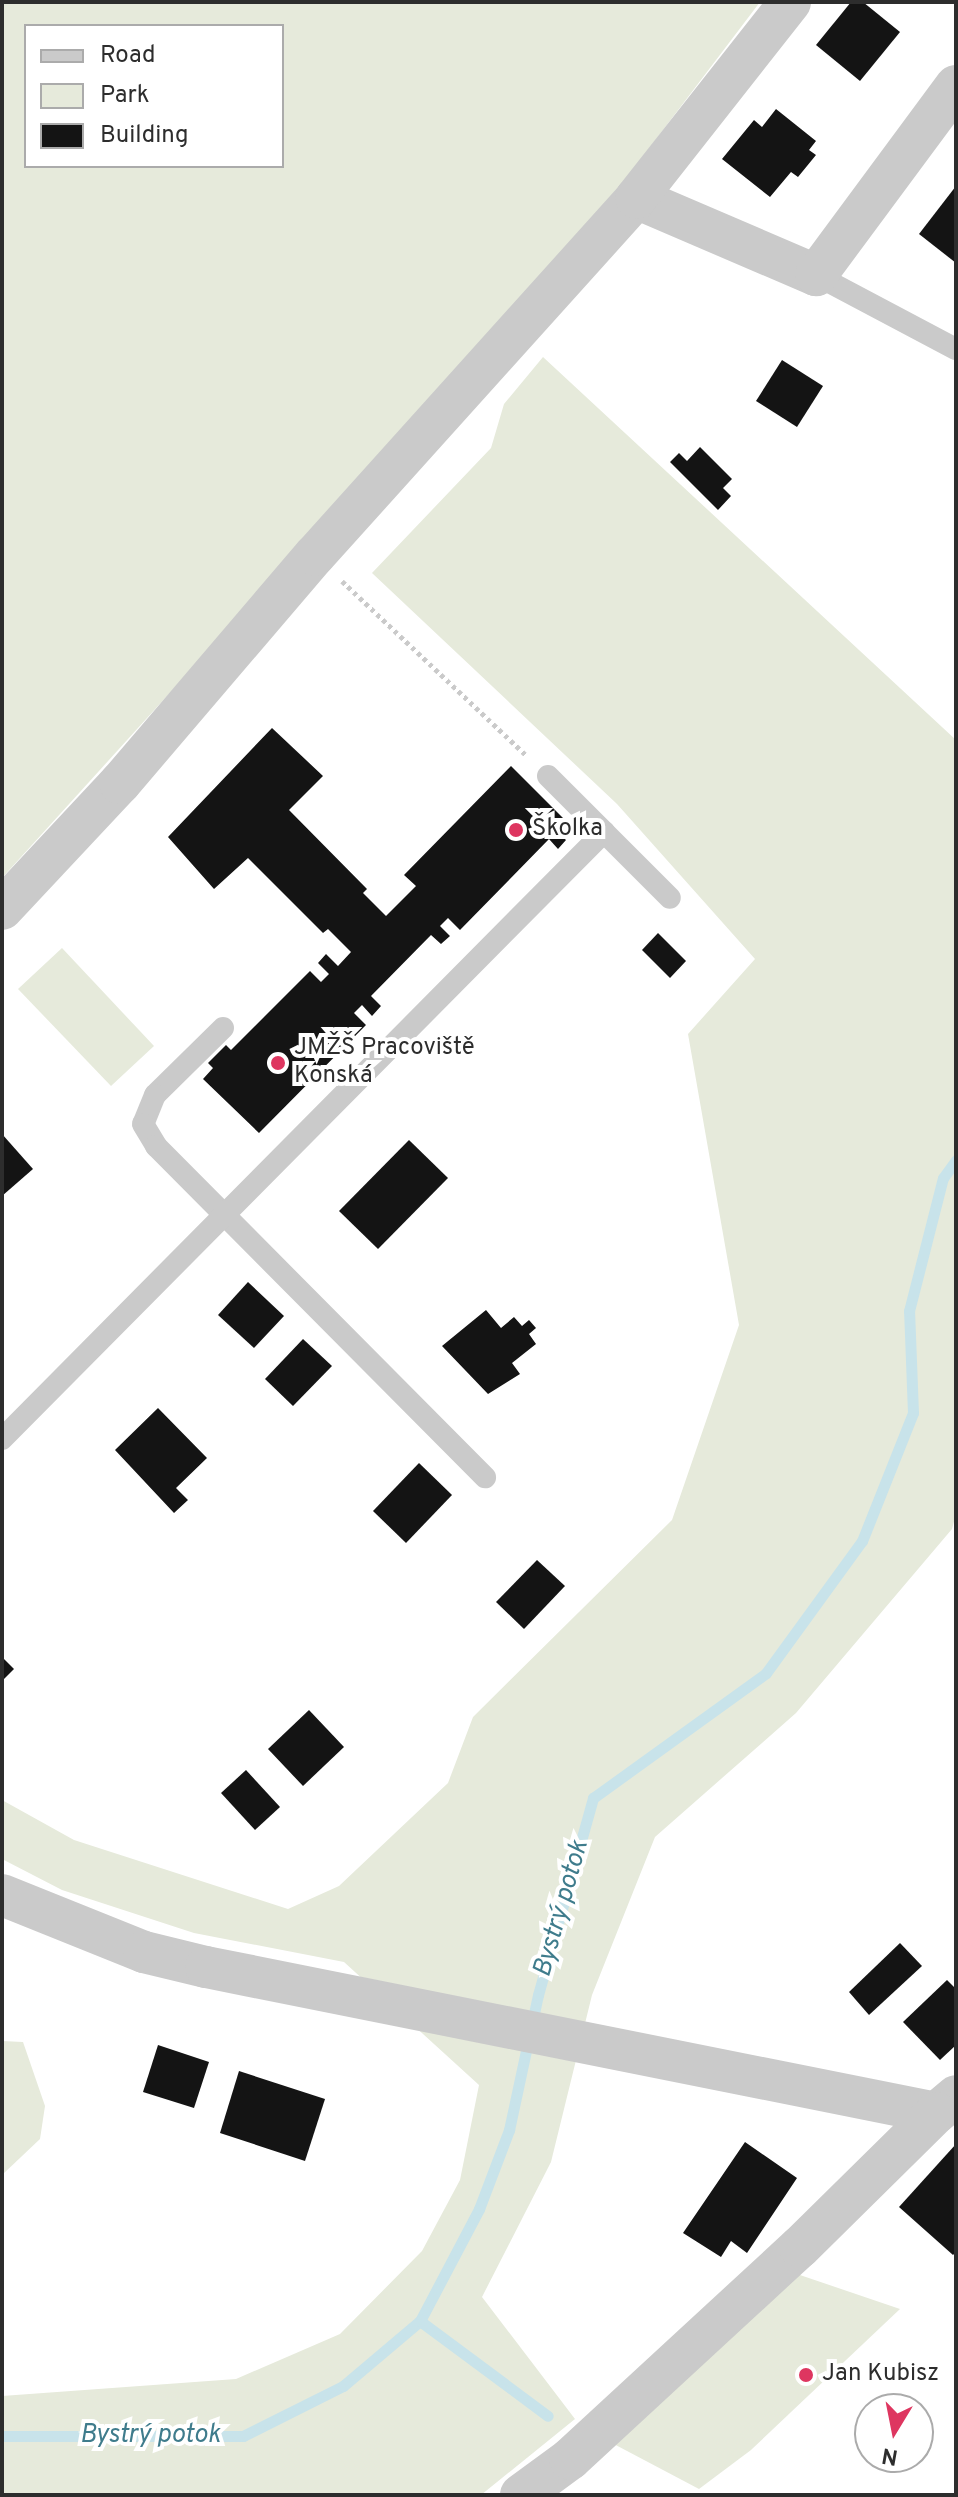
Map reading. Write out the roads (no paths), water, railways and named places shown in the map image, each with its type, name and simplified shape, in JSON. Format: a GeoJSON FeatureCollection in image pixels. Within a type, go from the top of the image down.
{"type":"FeatureCollection","features":[{"type":"Feature","properties":{"kind":"street"},"geometry":{"type":"LineString","coordinates":[[2,909],[120,783],[315,555],[636,198],[790,2]]}},
{"type":"Feature","properties":{"kind":"street"},"geometry":{"type":"LineString","coordinates":[[636,198],[816,275],[956,86]]}},
{"type":"Feature","properties":{"kind":"street"},"geometry":{"type":"LineString","coordinates":[[2,1896],[144,1952],[483,2021],[946,2104]]}},
{"type":"Feature","properties":{"kind":"street"},"geometry":{"type":"LineString","coordinates":[[521,2495],[570,2459],[800,2247],[946,2104]]}},
{"type":"Feature","properties":{"kind":"lane"},"geometry":{"type":"LineString","coordinates":[[816,275],[956,349]]}},
{"type":"Feature","properties":{"kind":"lane"},"geometry":{"type":"LineString","coordinates":[[548,776],[670,898]]}},
{"type":"Feature","properties":{"kind":"lane"},"geometry":{"type":"LineString","coordinates":[[2,1439],[604,832]]}},
{"type":"Feature","properties":{"kind":"lane"},"geometry":{"type":"LineString","coordinates":[[223,1028],[155,1095],[143,1124],[156,1146],[485,1477]]}},
{"type":"Feature","properties":{"kind":"waterway","name":"Bystrý potok"},"geometry":{"type":"LineString","coordinates":[[2,2436],[243,2436],[343,2386],[420,2321],[479,2209],[509,2130],[538,1995],[593,1798],[766,1673],[862,1541],[913,1413],[909,1311],[943,1178],[956,1160]]}},
{"type":"Feature","properties":{"kind":"waterway"},"geometry":{"type":"LineString","coordinates":[[420,2321],[548,2416]]}},
{"type":"Feature","properties":{"kind":"place","name":"Školka"},"geometry":{"type":"Point","coordinates":[516,830]}},
{"type":"Feature","properties":{"kind":"place","name":"JMŽŠ Pracoviště Konská"},"geometry":{"type":"Point","coordinates":[278,1063]}},
{"type":"Feature","properties":{"kind":"place","name":"Jan Kubisz"},"geometry":{"type":"Point","coordinates":[806,2375]}}]}
